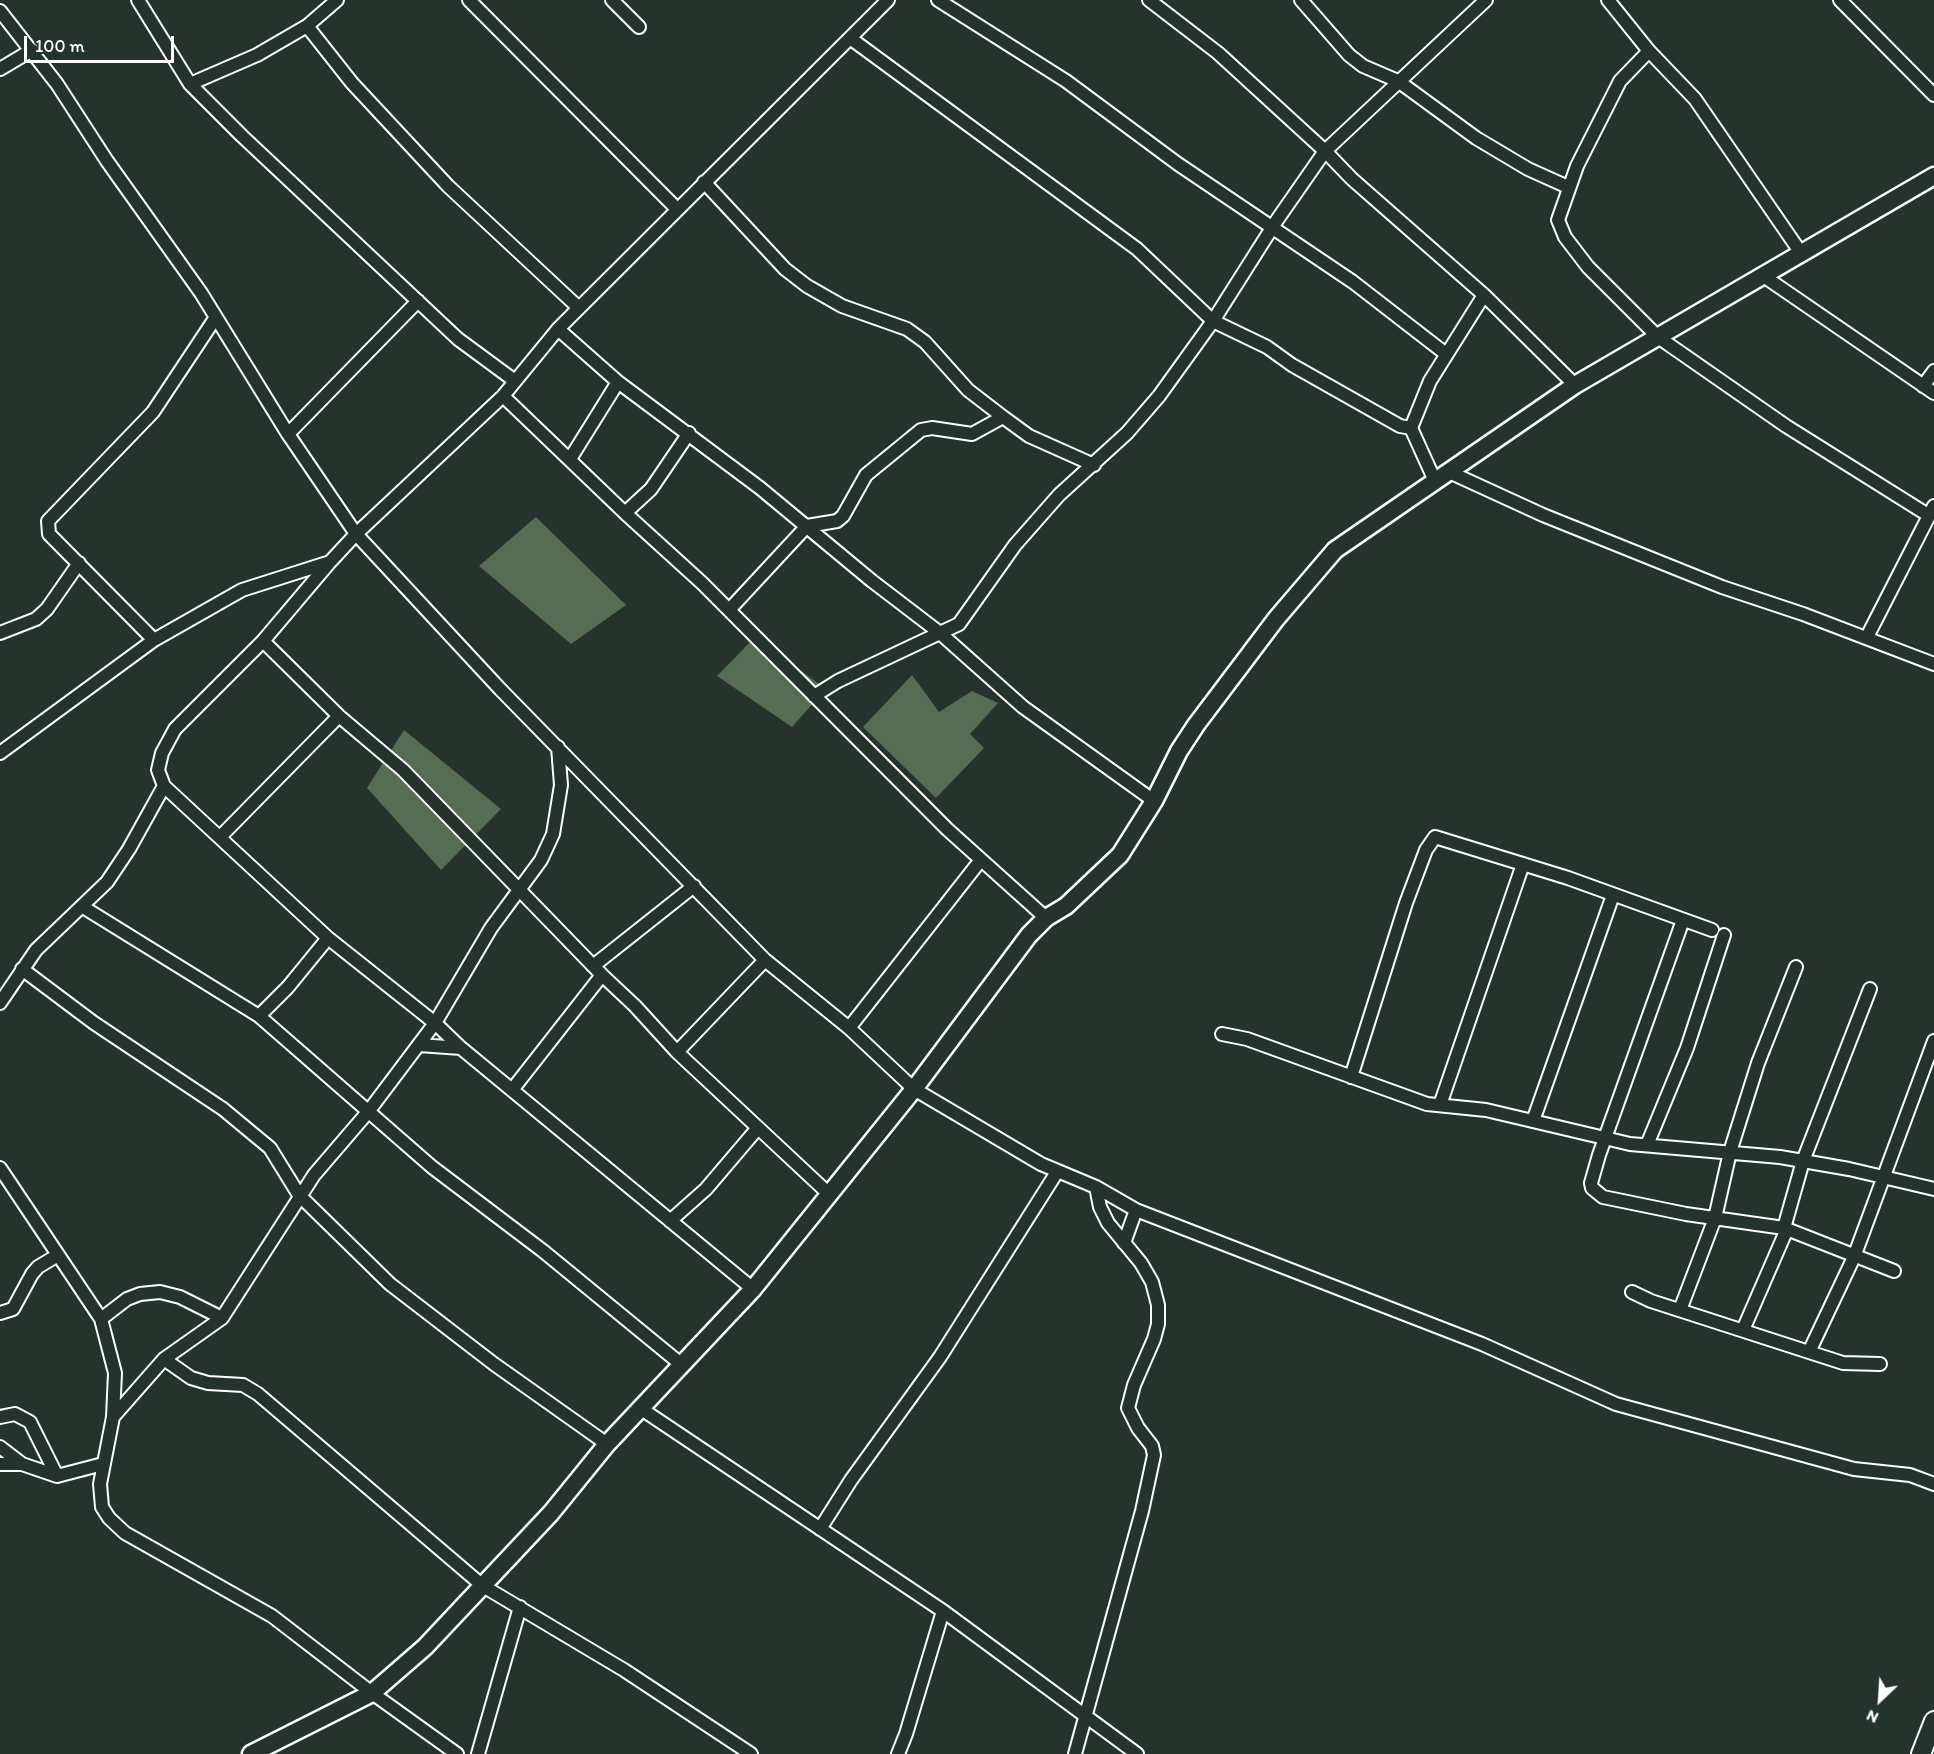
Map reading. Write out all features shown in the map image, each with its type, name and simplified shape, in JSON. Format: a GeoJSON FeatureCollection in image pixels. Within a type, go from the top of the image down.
{"type":"FeatureCollection","features":[{"type":"Feature","properties":{"kind":"main road"},"geometry":{"type":"LineString","coordinates":[[1922,1754],[1934,1721]]}},
{"type":"Feature","properties":{"kind":"street"},"geometry":{"type":"LineString","coordinates":[[138,0],[190,84],[242,136],[458,339],[516,381]]}},
{"type":"Feature","properties":{"kind":"street"},"geometry":{"type":"LineString","coordinates":[[190,84],[256,55],[307,26],[337,0]]}},
{"type":"Feature","properties":{"kind":"street"},"geometry":{"type":"LineString","coordinates":[[469,0],[676,208]]}},
{"type":"Feature","properties":{"kind":"street"},"geometry":{"type":"LineString","coordinates":[[612,0],[639,27]]}},
{"type":"Feature","properties":{"kind":"street"},"geometry":{"type":"LineString","coordinates":[[753,1289],[461,1048],[435,1023],[328,938],[164,786],[158,770],[162,753],[175,729],[263,641],[356,534],[503,396],[558,329],[676,208],[888,0]]}},
{"type":"Feature","properties":{"kind":"street"},"geometry":{"type":"LineString","coordinates":[[938,0],[1027,54],[1178,164],[1274,226],[1353,282],[1446,354]]}},
{"type":"Feature","properties":{"kind":"street"},"geometry":{"type":"LineString","coordinates":[[1149,0],[1218,53],[1325,151],[1352,179],[1484,295],[1575,386]]}},
{"type":"Feature","properties":{"kind":"street"},"geometry":{"type":"LineString","coordinates":[[1301,0],[1349,55],[1363,66],[1398,81],[1476,138],[1528,169],[1568,187]]}},
{"type":"Feature","properties":{"kind":"street"},"geometry":{"type":"LineString","coordinates":[[814,696],[838,681],[959,624],[1015,545],[1059,495],[1094,465],[1159,396],[1213,321],[1325,151],[1486,0]]}},
{"type":"Feature","properties":{"kind":"street"},"geometry":{"type":"LineString","coordinates":[[1608,0],[1649,51],[1695,99],[1801,253]]}},
{"type":"Feature","properties":{"kind":"street"},"geometry":{"type":"LineString","coordinates":[[1840,0],[1934,95]]}},
{"type":"Feature","properties":{"kind":"street"},"geometry":{"type":"LineString","coordinates":[[0,11],[32,50],[216,317],[288,434],[356,534],[558,747],[765,960],[849,1028],[914,1089],[1057,1172],[1096,1187],[1136,1210],[1482,1344],[1616,1404],[1854,1469],[1910,1475],[1934,1484]]}},
{"type":"Feature","properties":{"kind":"street"},"geometry":{"type":"LineString","coordinates":[[307,26],[352,83],[448,186],[579,308]]}},
{"type":"Feature","properties":{"kind":"street"},"geometry":{"type":"LineString","coordinates":[[850,38],[1137,249],[1213,321],[1267,347],[1292,365],[1400,426],[1411,428],[1441,476],[1722,587],[1867,637],[1934,664]]}},
{"type":"Feature","properties":{"kind":"street"},"geometry":{"type":"LineString","coordinates":[[0,69],[32,50]]}},
{"type":"Feature","properties":{"kind":"street"},"geometry":{"type":"LineString","coordinates":[[1649,51],[1620,81],[1568,187],[1558,220],[1565,237],[1588,267],[1658,337],[1786,426],[1931,511],[1867,637]]}},
{"type":"Feature","properties":{"kind":"street"},"geometry":{"type":"LineString","coordinates":[[251,1754],[372,1693],[425,1647],[550,1513],[607,1444],[753,1289],[914,1089],[1009,960],[1046,918],[1066,906],[1120,855],[1154,801],[1179,751],[1203,716],[1276,618],[1335,550],[1575,386],[1934,176]]}},
{"type":"Feature","properties":{"kind":"street"},"geometry":{"type":"LineString","coordinates":[[704,182],[785,269],[807,286],[842,306],[908,329],[925,342],[968,390],[1003,417],[1029,436],[1094,465]]}},
{"type":"Feature","properties":{"kind":"street"},"geometry":{"type":"LineString","coordinates":[[1762,275],[1929,389],[1934,370]]}},
{"type":"Feature","properties":{"kind":"street"},"geometry":{"type":"LineString","coordinates":[[1411,428],[1430,381],[1484,295]]}},
{"type":"Feature","properties":{"kind":"street"},"geometry":{"type":"LineString","coordinates":[[288,434],[418,301]]}},
{"type":"Feature","properties":{"kind":"street"},"geometry":{"type":"LineString","coordinates":[[154,640],[49,534],[47,528],[51,516],[153,412],[216,317]]}},
{"type":"Feature","properties":{"kind":"street"},"geometry":{"type":"LineString","coordinates":[[558,329],[618,382],[689,433],[940,633],[1023,707],[1154,801]]}},
{"type":"Feature","properties":{"kind":"street"},"geometry":{"type":"LineString","coordinates":[[570,459],[618,382]]}},
{"type":"Feature","properties":{"kind":"street"},"geometry":{"type":"LineString","coordinates":[[503,396],[729,610],[980,861],[1046,918]]}},
{"type":"Feature","properties":{"kind":"street"},"geometry":{"type":"LineString","coordinates":[[729,610],[807,526],[837,521],[843,516],[866,475],[921,430],[932,428],[972,434],[1003,417]]}},
{"type":"Feature","properties":{"kind":"street"},"geometry":{"type":"LineString","coordinates":[[625,513],[651,489],[689,433]]}},
{"type":"Feature","properties":{"kind":"street"},"geometry":{"type":"LineString","coordinates":[[0,753],[154,640],[242,590],[330,562]]}},
{"type":"Feature","properties":{"kind":"street"},"geometry":{"type":"LineString","coordinates":[[0,633],[36,619],[47,609],[80,563]]}},
{"type":"Feature","properties":{"kind":"street"},"geometry":{"type":"LineString","coordinates":[[263,641],[339,716],[403,771],[635,1006],[677,1052],[829,1194]]}},
{"type":"Feature","properties":{"kind":"street"},"geometry":{"type":"LineString","coordinates":[[220,837],[339,716]]}},
{"type":"Feature","properties":{"kind":"street"},"geometry":{"type":"LineString","coordinates":[[113,1417],[164,1359],[222,1318],[299,1196],[326,1158],[368,1112],[435,1023],[518,889],[541,860],[553,834],[561,786],[558,747]]}},
{"type":"Feature","properties":{"kind":"street"},"geometry":{"type":"LineString","coordinates":[[0,1003],[22,969],[53,932],[83,907],[107,882],[164,786]]}},
{"type":"Feature","properties":{"kind":"street"},"geometry":{"type":"LineString","coordinates":[[1351,1077],[1406,903],[1431,840],[1440,837],[1613,894],[1712,930]]}},
{"type":"Feature","properties":{"kind":"street"},"geometry":{"type":"LineString","coordinates":[[849,1028],[980,861]]}},
{"type":"Feature","properties":{"kind":"street"},"geometry":{"type":"LineString","coordinates":[[1440,1105],[1523,864]]}},
{"type":"Feature","properties":{"kind":"street"},"geometry":{"type":"LineString","coordinates":[[593,966],[694,886]]}},
{"type":"Feature","properties":{"kind":"street"},"geometry":{"type":"LineString","coordinates":[[1533,1121],[1613,894]]}},
{"type":"Feature","properties":{"kind":"street"},"geometry":{"type":"LineString","coordinates":[[83,907],[259,1016],[432,1167],[543,1251],[682,1365]]}},
{"type":"Feature","properties":{"kind":"street"},"geometry":{"type":"LineString","coordinates":[[1683,920],[1591,1183],[1595,1193],[1604,1197],[1785,1229],[1894,1271]]}},
{"type":"Feature","properties":{"kind":"street"},"geometry":{"type":"LineString","coordinates":[[1647,1145],[1687,1048],[1724,935]]}},
{"type":"Feature","properties":{"kind":"street"},"geometry":{"type":"LineString","coordinates":[[259,1016],[288,987],[328,938]]}},
{"type":"Feature","properties":{"kind":"street"},"geometry":{"type":"LineString","coordinates":[[677,1052],[765,960]]}},
{"type":"Feature","properties":{"kind":"street"},"geometry":{"type":"LineString","coordinates":[[1680,1310],[1715,1218],[1730,1152],[1767,1039],[1796,968]]}},
{"type":"Feature","properties":{"kind":"street"},"geometry":{"type":"LineString","coordinates":[[22,969],[94,1023],[223,1110],[262,1141],[279,1160],[299,1196],[390,1284],[494,1364],[607,1444]]}},
{"type":"Feature","properties":{"kind":"street"},"geometry":{"type":"LineString","coordinates":[[512,1090],[602,975]]}},
{"type":"Feature","properties":{"kind":"street"},"geometry":{"type":"LineString","coordinates":[[1743,1330],[1785,1229],[1803,1161],[1870,989]]}},
{"type":"Feature","properties":{"kind":"street"},"geometry":{"type":"LineString","coordinates":[[1222,1034],[1247,1039],[1427,1104],[1486,1110],[1606,1139],[1803,1161],[1934,1189]]}},
{"type":"Feature","properties":{"kind":"street"},"geometry":{"type":"LineString","coordinates":[[1809,1352],[1854,1257],[1886,1177],[1934,1041]]}},
{"type":"Feature","properties":{"kind":"street"},"geometry":{"type":"LineString","coordinates":[[420,1045],[461,1048]]}},
{"type":"Feature","properties":{"kind":"street"},"geometry":{"type":"LineString","coordinates":[[670,1221],[706,1189],[757,1129]]}},
{"type":"Feature","properties":{"kind":"street"},"geometry":{"type":"LineString","coordinates":[[0,1168],[101,1319],[115,1373],[113,1417],[100,1484],[102,1507],[109,1518],[126,1533],[249,1600],[457,1754]]}},
{"type":"Feature","properties":{"kind":"street"},"geometry":{"type":"LineString","coordinates":[[820,1529],[851,1480],[940,1357],[1057,1172]]}},
{"type":"Feature","properties":{"kind":"street"},"geometry":{"type":"LineString","coordinates":[[1075,1754],[1142,1512],[1154,1455],[1152,1446],[1138,1428],[1128,1408],[1134,1385],[1154,1339],[1158,1324],[1158,1305],[1152,1281],[1108,1223],[1100,1207],[1096,1187]]}},
{"type":"Feature","properties":{"kind":"street"},"geometry":{"type":"LineString","coordinates":[[1124,1243],[1136,1210]]}},
{"type":"Feature","properties":{"kind":"street"},"geometry":{"type":"LineString","coordinates":[[0,1313],[13,1309],[32,1274],[38,1267],[58,1255]]}},
{"type":"Feature","properties":{"kind":"street"},"geometry":{"type":"LineString","coordinates":[[101,1319],[127,1299],[140,1294],[160,1292],[180,1297],[222,1318]]}},
{"type":"Feature","properties":{"kind":"street"},"geometry":{"type":"LineString","coordinates":[[1632,1292],[1843,1364],[1880,1364]]}},
{"type":"Feature","properties":{"kind":"street"},"geometry":{"type":"LineString","coordinates":[[164,1359],[191,1378],[208,1383],[243,1385],[258,1394],[483,1586],[624,1670],[751,1754]]}},
{"type":"Feature","properties":{"kind":"street"},"geometry":{"type":"LineString","coordinates":[[640,1408],[943,1611],[1137,1754]]}},
{"type":"Feature","properties":{"kind":"street"},"geometry":{"type":"LineString","coordinates":[[0,1417],[15,1414],[30,1422],[57,1476]]}},
{"type":"Feature","properties":{"kind":"street"},"geometry":{"type":"LineString","coordinates":[[0,1447],[22,1464],[57,1476],[103,1464]]}},
{"type":"Feature","properties":{"kind":"street"},"geometry":{"type":"LineString","coordinates":[[0,1464],[22,1464]]}},
{"type":"Feature","properties":{"kind":"street"},"geometry":{"type":"LineString","coordinates":[[478,1754],[520,1607]]}},
{"type":"Feature","properties":{"kind":"street"},"geometry":{"type":"LineString","coordinates":[[897,1754],[906,1734],[943,1611]]}},
{"type":"Feature","properties":{"kind":"green space"},"geometry":{"type":"Polygon","coordinates":[[[536,517],[626,605],[571,644],[479,566],[536,517]]]}},
{"type":"Feature","properties":{"kind":"green space"},"geometry":{"type":"Polygon","coordinates":[[[755,637],[826,689],[792,727],[717,676],[755,637]]]}},
{"type":"Feature","properties":{"kind":"green space"},"geometry":{"type":"Polygon","coordinates":[[[912,675],[939,712],[972,691],[998,703],[970,734],[984,748],[936,798],[863,727],[912,675]]]}},
{"type":"Feature","properties":{"kind":"green space"},"geometry":{"type":"Polygon","coordinates":[[[404,730],[501,809],[441,870],[367,788],[404,730]]]}}]}
